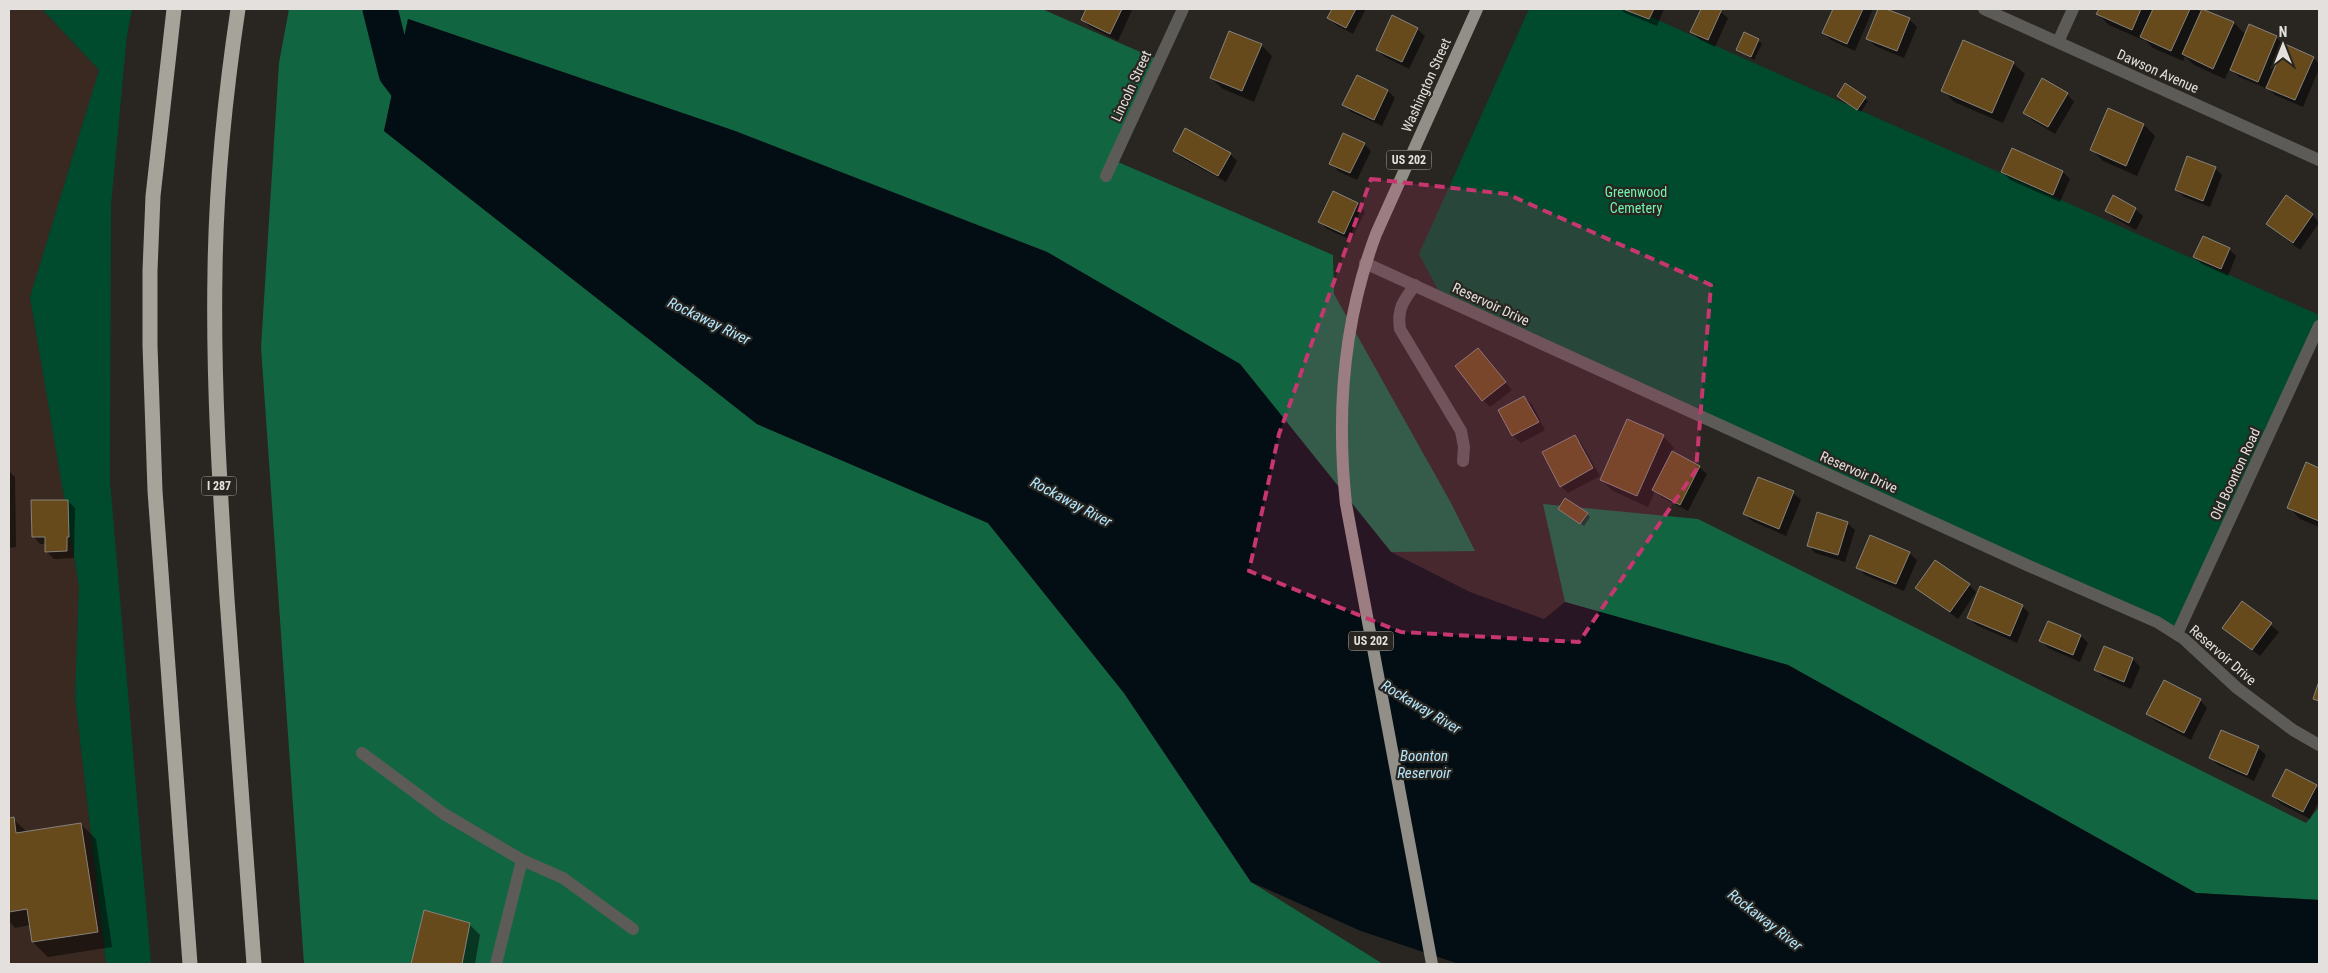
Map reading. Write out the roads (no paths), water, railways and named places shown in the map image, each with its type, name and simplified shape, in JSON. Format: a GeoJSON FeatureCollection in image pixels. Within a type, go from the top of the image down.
{"type":"FeatureCollection","features":[{"type":"Feature","properties":{"kind":"highway"},"geometry":{"type":"LineString","coordinates":[[174,9],[154,196],[150,271],[150,345],[156,492],[190,964]]}},
{"type":"Feature","properties":{"kind":"highway","name":"I 287"},"geometry":{"type":"LineString","coordinates":[[238,9],[223,127],[217,200],[215,272],[216,417],[234,703],[254,964]]}},
{"type":"Feature","properties":{"kind":"main road","name":"Washington Street"},"geometry":{"type":"LineString","coordinates":[[1432,964],[1346,504],[1342,450],[1342,376],[1351,315],[1364,263],[1477,9]]}},
{"type":"Feature","properties":{"kind":"street","name":"Lincoln Street"},"geometry":{"type":"LineString","coordinates":[[1106,176],[1183,9]]}},
{"type":"Feature","properties":{"kind":"street","name":"Dawson Avenue"},"geometry":{"type":"LineString","coordinates":[[1984,9],[2319,160]]}},
{"type":"Feature","properties":{"kind":"street"},"geometry":{"type":"LineString","coordinates":[[2058,42],[2073,9]]}},
{"type":"Feature","properties":{"kind":"street","name":"Reservoir Drive"},"geometry":{"type":"LineString","coordinates":[[1364,263],[2020,562],[2157,622],[2177,634],[2237,688],[2293,730],[2319,744]]}},
{"type":"Feature","properties":{"kind":"street"},"geometry":{"type":"LineString","coordinates":[[1415,286],[1404,300],[1398,316],[1400,328],[1461,431],[1464,447],[1463,461]]}},
{"type":"Feature","properties":{"kind":"street","name":"Old Boonton Road"},"geometry":{"type":"LineString","coordinates":[[2177,634],[2319,326]]}},
{"type":"Feature","properties":{"kind":"street"},"geometry":{"type":"LineString","coordinates":[[362,753],[444,814],[522,860],[563,878],[634,928]]}},
{"type":"Feature","properties":{"kind":"street"},"geometry":{"type":"LineString","coordinates":[[496,964],[522,860]]}},
{"type":"Feature","properties":{"kind":"water","name":"Boonton Reservoir"},"geometry":{"type":"Polygon","coordinates":[[[408,19],[735,131],[1047,252],[1240,364],[1391,552],[1470,592],[1544,619],[1565,602],[1788,665],[2196,893],[2319,900],[2319,964],[1459,964],[1361,931],[1251,882],[1124,693],[988,523],[757,424],[384,131],[408,19]]]}},
{"type":"Feature","properties":{"kind":"waterway","name":"Rockaway River"},"geometry":{"type":"LineString","coordinates":[[380,9],[396,73],[425,111]]}},
{"type":"Feature","properties":{"kind":"park label","name":"Greenwood Cemetery"},"geometry":{"type":"Point","coordinates":[1636,200]}}]}
